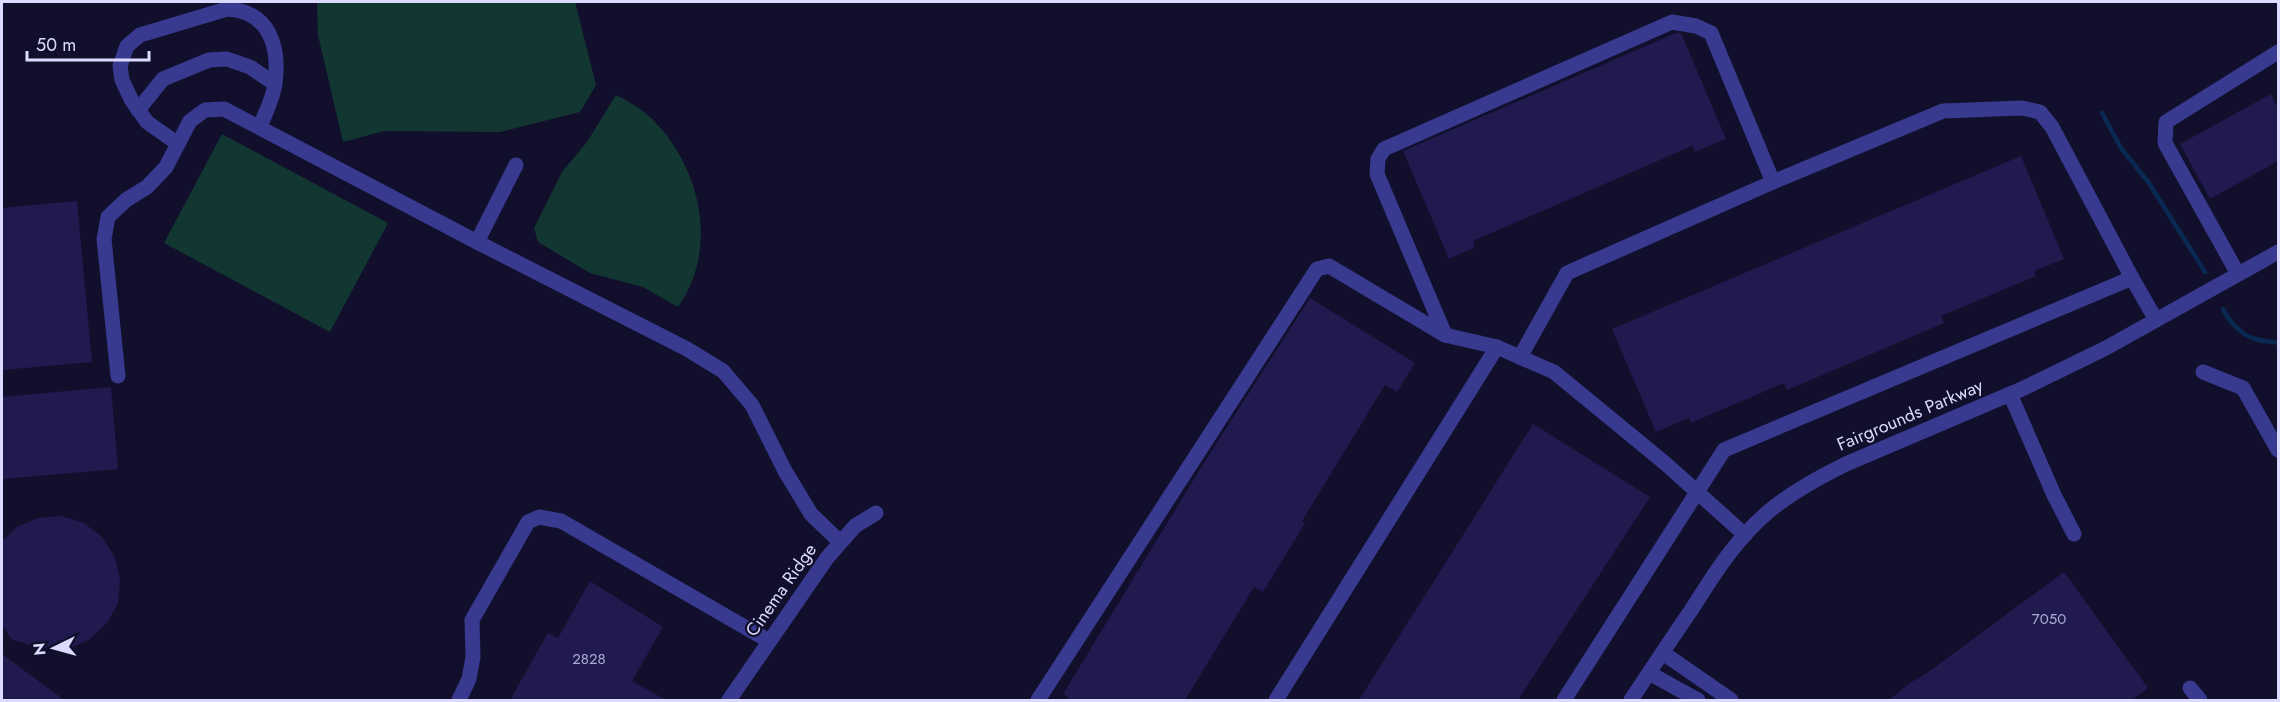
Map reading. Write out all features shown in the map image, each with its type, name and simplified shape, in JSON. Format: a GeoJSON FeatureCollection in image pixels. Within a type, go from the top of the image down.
{"type":"FeatureCollection","features":[{"type":"Feature","properties":{"kind":"street"},"geometry":{"type":"LineString","coordinates":[[178,144],[147,122],[122,81],[120,66],[127,46],[140,35],[227,9],[241,10],[258,21],[271,34],[276,58],[275,84],[260,127]]}},
{"type":"Feature","properties":{"kind":"street"},"geometry":{"type":"LineString","coordinates":[[1446,335],[1377,174],[1378,159],[1384,150],[1672,22],[1696,26],[1711,33],[1773,182]]}},
{"type":"Feature","properties":{"kind":"street"},"geometry":{"type":"LineString","coordinates":[[2238,274],[2164,143],[2166,122],[2278,52]]}},
{"type":"Feature","properties":{"kind":"street"},"geometry":{"type":"LineString","coordinates":[[138,110],[163,79],[209,60],[227,59],[250,67],[275,84]]}},
{"type":"Feature","properties":{"kind":"street"},"geometry":{"type":"LineString","coordinates":[[1520,357],[1567,273],[1773,182],[1943,111],[2022,108],[2040,112],[2052,127],[2156,320]]}},
{"type":"Feature","properties":{"kind":"street"},"geometry":{"type":"LineString","coordinates":[[118,376],[104,239],[108,218],[126,200],[147,187],[166,167],[190,121],[205,110],[224,109],[687,349],[723,371],[752,405],[785,471],[811,514],[840,542]]}},
{"type":"Feature","properties":{"kind":"street"},"geometry":{"type":"LineString","coordinates":[[477,242],[516,165]]}},
{"type":"Feature","properties":{"kind":"street","name":"Fairgrounds Parkway"},"geometry":{"type":"LineString","coordinates":[[1631,700],[1725,559],[1745,535],[1783,500],[1818,477],[2010,394],[2106,348],[2278,252]]}},
{"type":"Feature","properties":{"kind":"street"},"geometry":{"type":"LineString","coordinates":[[1038,700],[1317,269],[1329,266],[1446,335],[1497,347],[1554,372],[1699,492],[1745,535]]}},
{"type":"Feature","properties":{"kind":"street"},"geometry":{"type":"LineString","coordinates":[[1564,700],[1724,450],[2132,278]]}},
{"type":"Feature","properties":{"kind":"street"},"geometry":{"type":"LineString","coordinates":[[1276,700],[1497,347]]}},
{"type":"Feature","properties":{"kind":"street"},"geometry":{"type":"LineString","coordinates":[[2203,372],[2243,388],[2278,450]]}},
{"type":"Feature","properties":{"kind":"street"},"geometry":{"type":"LineString","coordinates":[[2010,394],[2054,495],[2074,534]]}},
{"type":"Feature","properties":{"kind":"street","name":"Cinema Ridge"},"geometry":{"type":"LineString","coordinates":[[729,700],[840,542],[855,526],[876,513]]}},
{"type":"Feature","properties":{"kind":"street"},"geometry":{"type":"LineString","coordinates":[[459,700],[469,679],[473,657],[472,628],[476,612],[528,522],[539,517],[561,521],[769,641]]}},
{"type":"Feature","properties":{"kind":"street"},"geometry":{"type":"LineString","coordinates":[[1663,653],[1731,700]]}},
{"type":"Feature","properties":{"kind":"street"},"geometry":{"type":"LineString","coordinates":[[1649,673],[1698,700]]}},
{"type":"Feature","properties":{"kind":"street"},"geometry":{"type":"LineString","coordinates":[[2190,688],[2200,700]]}},
{"type":"Feature","properties":{"kind":"green space"},"geometry":{"type":"Polygon","coordinates":[[[317,2],[575,2],[596,85],[580,112],[500,132],[384,131],[343,142],[318,35],[317,2]]]}},
{"type":"Feature","properties":{"kind":"green space"},"geometry":{"type":"Polygon","coordinates":[[[616,95],[636,106],[654,121],[670,140],[693,186],[699,210],[701,235],[698,260],[691,284],[678,307],[643,287],[590,273],[538,242],[534,228],[562,172],[587,142],[616,95]]]}},
{"type":"Feature","properties":{"kind":"green space"},"geometry":{"type":"Polygon","coordinates":[[[222,134],[388,223],[330,332],[164,243],[222,134]]]}},
{"type":"Feature","properties":{"kind":"building"},"geometry":{"type":"Polygon","coordinates":[[[1676,33],[1681,33],[1726,139],[1695,152],[1692,146],[1473,241],[1475,247],[1449,259],[1403,151],[1676,33]]]}},
{"type":"Feature","properties":{"kind":"building"},"geometry":{"type":"Polygon","coordinates":[[[2271,94],[2278,109],[2278,161],[2210,199],[2180,144],[2271,94]]]}},
{"type":"Feature","properties":{"kind":"building"},"geometry":{"type":"Polygon","coordinates":[[[2021,156],[2064,259],[2034,271],[2036,276],[1941,316],[1944,323],[1787,390],[1784,383],[1691,423],[1689,418],[1656,432],[1612,329],[2021,156]]]}},
{"type":"Feature","properties":{"kind":"building"},"geometry":{"type":"Polygon","coordinates":[[[77,201],[92,362],[2,370],[2,208],[77,201]]]}},
{"type":"Feature","properties":{"kind":"building"},"geometry":{"type":"Polygon","coordinates":[[[1310,298],[1415,363],[1397,392],[1385,385],[1302,521],[1305,523],[1263,592],[1254,587],[1185,700],[1072,700],[1063,694],[1205,461],[1310,298]]]}},
{"type":"Feature","properties":{"kind":"building"},"geometry":{"type":"Polygon","coordinates":[[[111,387],[118,469],[2,479],[2,397],[111,387]]]}},
{"type":"Feature","properties":{"kind":"building"},"geometry":{"type":"Polygon","coordinates":[[[1533,424],[1650,497],[1518,700],[1359,700],[1533,424]]]}},
{"type":"Feature","properties":{"kind":"building"},"geometry":{"type":"Polygon","coordinates":[[[62,516],[84,523],[102,537],[115,557],[120,580],[118,603],[107,623],[90,639],[69,649],[46,650],[11,639],[2,624],[2,541],[17,527],[38,518],[62,516]]]}},
{"type":"Feature","properties":{"kind":"building"},"geometry":{"type":"Polygon","coordinates":[[[2064,572],[2148,688],[2132,700],[1889,700],[1910,683],[1927,673],[2064,572]]]}},
{"type":"Feature","properties":{"kind":"building"},"geometry":{"type":"Polygon","coordinates":[[[590,581],[663,627],[632,681],[666,700],[510,700],[548,633],[558,638],[590,581]]]}},
{"type":"Feature","properties":{"kind":"building"},"geometry":{"type":"Polygon","coordinates":[[[2,654],[64,700],[2,700],[2,654]]]}},
{"type":"Feature","properties":{"kind":"waterway"},"geometry":{"type":"LineString","coordinates":[[2102,113],[2121,148],[2149,183],[2205,272]]}},
{"type":"Feature","properties":{"kind":"waterway"},"geometry":{"type":"LineString","coordinates":[[2223,309],[2242,333],[2262,341],[2278,343]]}}]}
